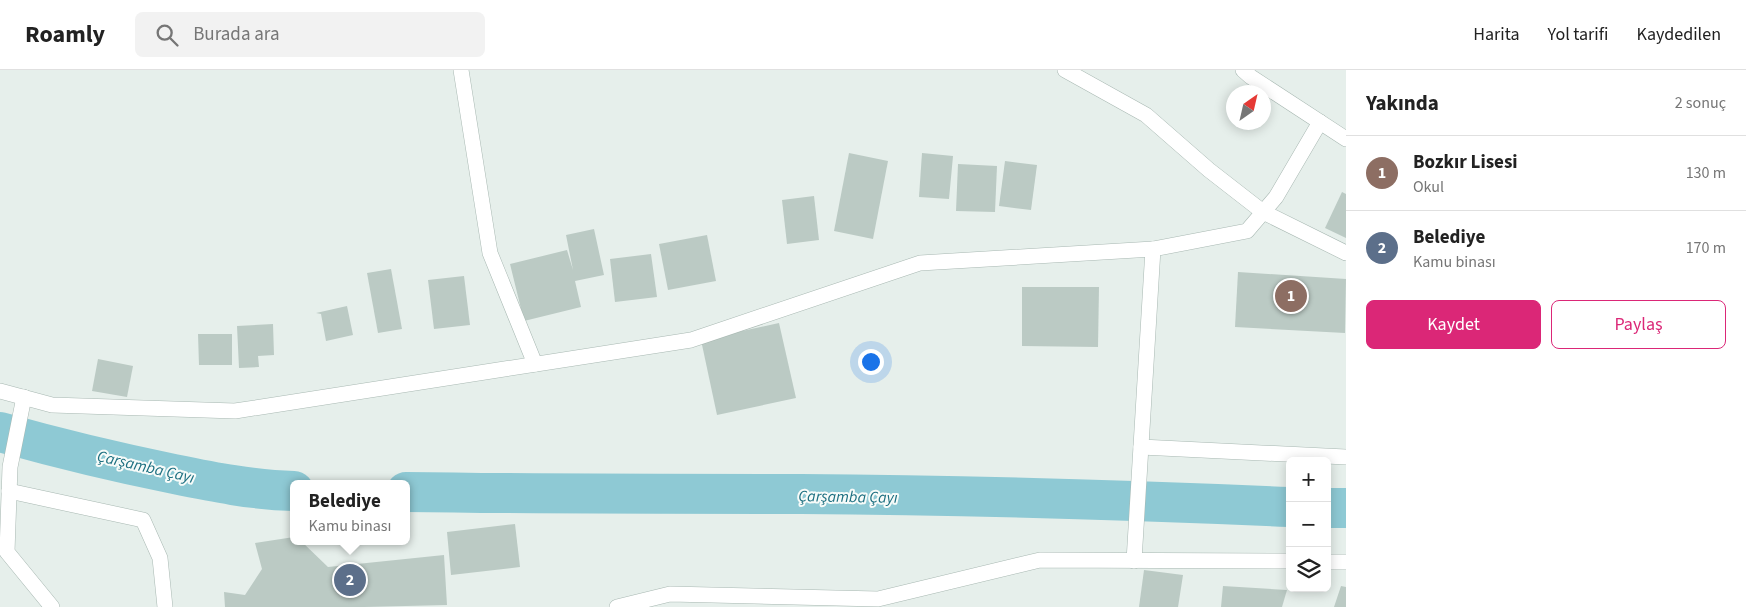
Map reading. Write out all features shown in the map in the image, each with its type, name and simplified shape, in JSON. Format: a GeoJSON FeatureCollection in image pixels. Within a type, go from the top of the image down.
{"type":"FeatureCollection","features":[{"type":"Feature","properties":{"kind":"street"},"geometry":{"type":"LineString","coordinates":[[461,70],[490,252],[535,364]]}},
{"type":"Feature","properties":{"kind":"street"},"geometry":{"type":"LineString","coordinates":[[1065,70],[1146,115],[1209,170],[1264,212],[1346,253]]}},
{"type":"Feature","properties":{"kind":"street"},"geometry":{"type":"LineString","coordinates":[[1243,70],[1346,139]]}},
{"type":"Feature","properties":{"kind":"street"},"geometry":{"type":"LineString","coordinates":[[0,391],[52,405],[235,411],[691,340],[920,263],[1153,249],[1247,231],[1276,197],[1320,122]]}},
{"type":"Feature","properties":{"kind":"street"},"geometry":{"type":"LineString","coordinates":[[1134,561],[1153,249]]}},
{"type":"Feature","properties":{"kind":"street"},"geometry":{"type":"LineString","coordinates":[[24,398],[10,467],[7,552],[52,607]]}},
{"type":"Feature","properties":{"kind":"street"},"geometry":{"type":"LineString","coordinates":[[1141,447],[1346,457]]}},
{"type":"Feature","properties":{"kind":"street"},"geometry":{"type":"LineString","coordinates":[[9,490],[143,520],[160,558],[165,607]]}},
{"type":"Feature","properties":{"kind":"street"},"geometry":{"type":"LineString","coordinates":[[617,607],[670,594],[878,599],[1040,560],[1286,562]]}},
{"type":"Feature","properties":{"kind":"street"},"geometry":{"type":"LineString","coordinates":[[1331,562],[1346,562]]}},
{"type":"Feature","properties":{"kind":"building"},"geometry":{"type":"Polygon","coordinates":[[[849,153],[888,161],[873,239],[834,231],[849,153]]]}},
{"type":"Feature","properties":{"kind":"building"},"geometry":{"type":"Polygon","coordinates":[[[922,153],[953,156],[949,199],[919,197],[922,153]]]}},
{"type":"Feature","properties":{"kind":"building"},"geometry":{"type":"Polygon","coordinates":[[[1005,161],[1037,165],[1031,210],[999,206],[1005,161]]]}},
{"type":"Feature","properties":{"kind":"building"},"geometry":{"type":"Polygon","coordinates":[[[958,164],[997,166],[995,212],[956,211],[958,164]]]}},
{"type":"Feature","properties":{"kind":"building"},"geometry":{"type":"Polygon","coordinates":[[[1342,192],[1346,194],[1346,238],[1325,228],[1342,192]]]}},
{"type":"Feature","properties":{"kind":"building"},"geometry":{"type":"Polygon","coordinates":[[[814,196],[819,240],[787,244],[782,200],[814,196]]]}},
{"type":"Feature","properties":{"kind":"building"},"geometry":{"type":"Polygon","coordinates":[[[594,229],[604,275],[575,281],[581,307],[524,321],[510,264],[567,250],[573,270],[566,235],[594,229]]]}},
{"type":"Feature","properties":{"kind":"building"},"geometry":{"type":"Polygon","coordinates":[[[707,235],[716,281],[668,290],[659,244],[707,235]]]}},
{"type":"Feature","properties":{"kind":"building"},"geometry":{"type":"Polygon","coordinates":[[[651,254],[657,297],[615,302],[610,259],[651,254]]]}},
{"type":"Feature","properties":{"kind":"building"},"geometry":{"type":"Polygon","coordinates":[[[391,269],[402,329],[378,333],[367,273],[391,269]]]}},
{"type":"Feature","properties":{"kind":"building"},"geometry":{"type":"Polygon","coordinates":[[[1238,272],[1346,279],[1345,333],[1235,327],[1238,272]]]}},
{"type":"Feature","properties":{"kind":"building"},"geometry":{"type":"Polygon","coordinates":[[[464,276],[470,325],[434,329],[428,280],[464,276]]]}},
{"type":"Feature","properties":{"kind":"building"},"geometry":{"type":"Polygon","coordinates":[[[1022,287],[1099,287],[1098,347],[1022,346],[1022,287]]]}},
{"type":"Feature","properties":{"kind":"building"},"geometry":{"type":"Polygon","coordinates":[[[347,306],[353,335],[326,341],[321,314],[316,313],[347,306]]]}},
{"type":"Feature","properties":{"kind":"building"},"geometry":{"type":"Polygon","coordinates":[[[779,323],[796,398],[717,415],[701,340],[779,323]]]}},
{"type":"Feature","properties":{"kind":"building"},"geometry":{"type":"Polygon","coordinates":[[[273,324],[274,355],[258,356],[259,367],[239,368],[237,326],[273,324]]]}},
{"type":"Feature","properties":{"kind":"building"},"geometry":{"type":"Polygon","coordinates":[[[198,334],[232,334],[232,365],[199,365],[198,334]]]}},
{"type":"Feature","properties":{"kind":"building"},"geometry":{"type":"Polygon","coordinates":[[[98,359],[133,366],[127,397],[92,391],[98,359]]]}},
{"type":"Feature","properties":{"kind":"building"},"geometry":{"type":"Polygon","coordinates":[[[515,524],[520,567],[451,575],[447,532],[515,524]]]}},
{"type":"Feature","properties":{"kind":"building"},"geometry":{"type":"Polygon","coordinates":[[[290,538],[290,545],[305,545],[328,567],[444,555],[447,605],[225,607],[224,592],[245,595],[262,569],[255,543],[290,538]]]}},
{"type":"Feature","properties":{"kind":"building"},"geometry":{"type":"Polygon","coordinates":[[[1144,570],[1183,575],[1178,607],[1139,607],[1144,570]]]}},
{"type":"Feature","properties":{"kind":"building"},"geometry":{"type":"Polygon","coordinates":[[[1223,586],[1286,590],[1282,607],[1221,607],[1223,586]]]}},
{"type":"Feature","properties":{"kind":"building"},"geometry":{"type":"Polygon","coordinates":[[[1341,586],[1346,587],[1346,607],[1334,607],[1341,586]]]}},
{"type":"Feature","properties":{"kind":"waterway","name":"Çarşamba Çayı"},"geometry":{"type":"LineString","coordinates":[[0,432],[130,465],[218,483],[290,491]]}},
{"type":"Feature","properties":{"kind":"waterway","name":"Çarşamba Çayı"},"geometry":{"type":"LineString","coordinates":[[410,492],[923,495],[1286,507]]}},
{"type":"Feature","properties":{"kind":"waterway","name":"Çarşamba Çayı"},"geometry":{"type":"LineString","coordinates":[[1331,508],[1346,508]]}},
{"type":"Feature","properties":{"kind":"place","name":"Bozkır Lisesi"},"geometry":{"type":"Point","coordinates":[1291,296]}},
{"type":"Feature","properties":{"kind":"place","name":"Belediye"},"geometry":{"type":"Point","coordinates":[350,580]}}]}
